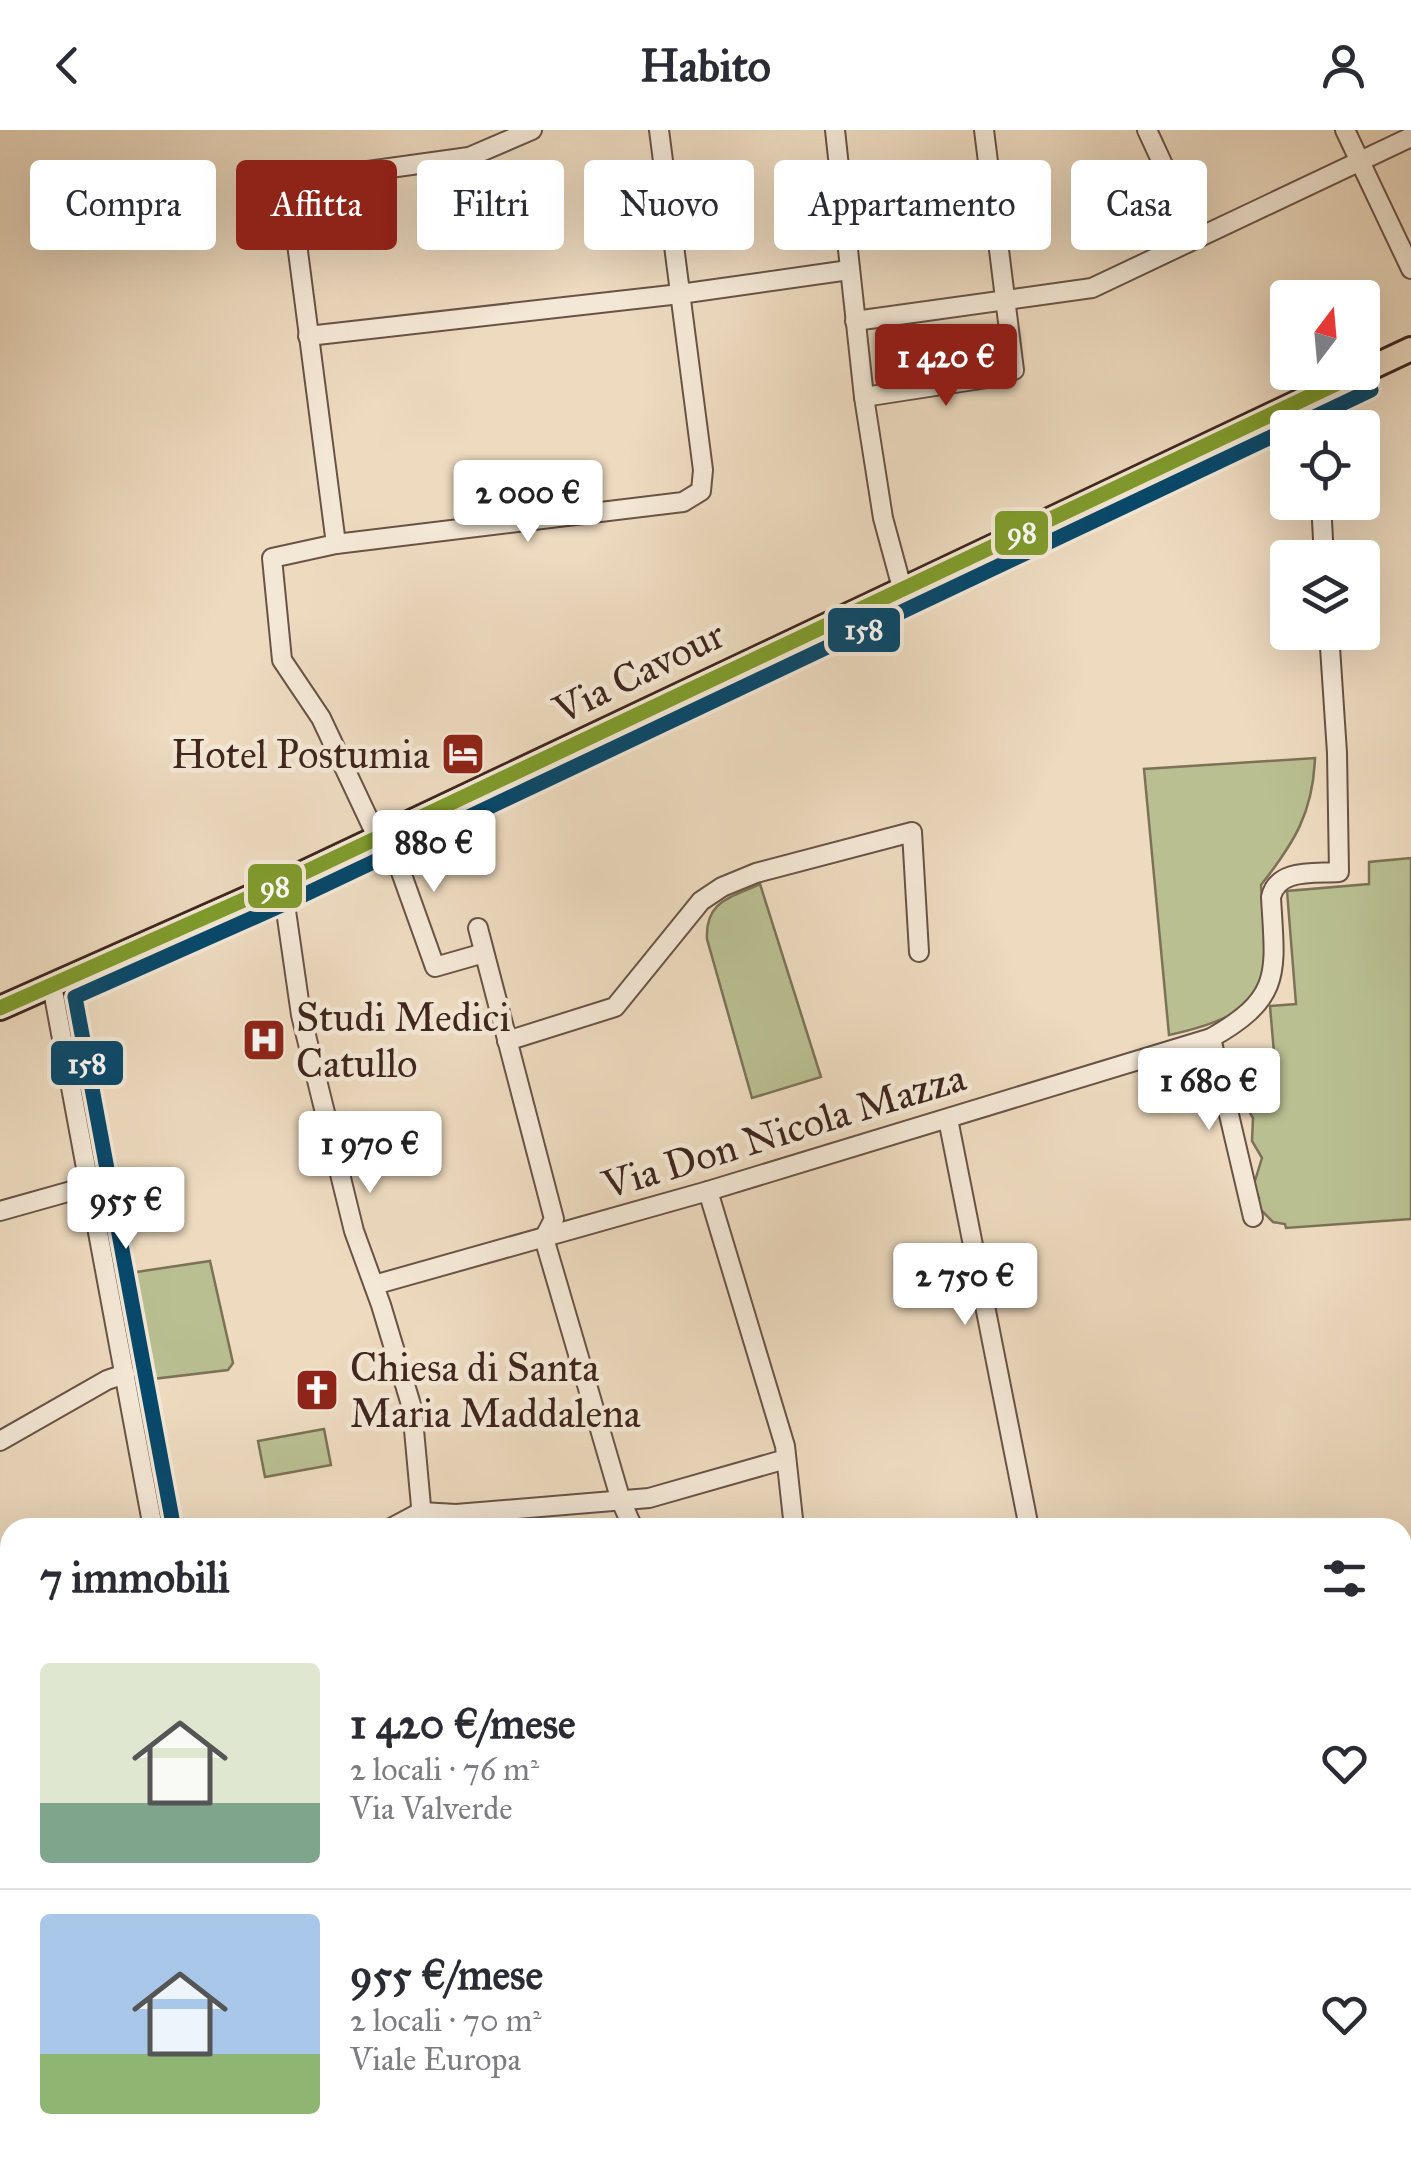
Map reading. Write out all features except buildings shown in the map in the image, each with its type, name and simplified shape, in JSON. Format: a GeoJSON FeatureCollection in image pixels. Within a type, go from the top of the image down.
{"type":"FeatureCollection","features":[{"type":"Feature","properties":{"kind":"main road","name":"Via Cavour"},"geometry":{"type":"LineString","coordinates":[[1380,364],[1411,349]]}},
{"type":"Feature","properties":{"kind":"main road","name":"Via Cavour"},"geometry":{"type":"LineString","coordinates":[[0,1008],[282,883],[1325,390]]}},
{"type":"Feature","properties":{"kind":"street"},"geometry":{"type":"LineString","coordinates":[[336,544],[289,182],[469,157],[532,130]]}},
{"type":"Feature","properties":{"kind":"street"},"geometry":{"type":"LineString","coordinates":[[484,953],[436,968],[382,835],[322,718],[282,660],[272,558],[336,544],[683,502],[701,491],[704,470],[659,130]]}},
{"type":"Feature","properties":{"kind":"street"},"geometry":{"type":"LineString","coordinates":[[835,130],[864,397],[882,518],[902,588]]}},
{"type":"Feature","properties":{"kind":"street"},"geometry":{"type":"LineString","coordinates":[[864,397],[1000,376],[1014,370],[984,130]]}},
{"type":"Feature","properties":{"kind":"street"},"geometry":{"type":"LineString","coordinates":[[1147,130],[1161,160]]}},
{"type":"Feature","properties":{"kind":"street"},"geometry":{"type":"LineString","coordinates":[[1344,130],[1411,269]]}},
{"type":"Feature","properties":{"kind":"street"},"geometry":{"type":"LineString","coordinates":[[1207,231],[1411,137]]}},
{"type":"Feature","properties":{"kind":"street"},"geometry":{"type":"LineString","coordinates":[[855,320],[1092,288],[1168,250]]}},
{"type":"Feature","properties":{"kind":"street"},"geometry":{"type":"LineString","coordinates":[[308,336],[680,294],[849,270]]}},
{"type":"Feature","properties":{"kind":"street"},"geometry":{"type":"LineString","coordinates":[[1308,398],[1311,410]]}},
{"type":"Feature","properties":{"kind":"street","name":"Via Don Nicola Mazza"},"geometry":{"type":"LineString","coordinates":[[374,1286],[1211,1038],[1245,1015],[1270,987],[1275,971],[1271,897],[1280,878],[1338,872],[1337,753],[1330,650]]}},
{"type":"Feature","properties":{"kind":"street"},"geometry":{"type":"LineString","coordinates":[[508,1041],[615,1007],[701,901],[722,886],[756,873],[912,832],[919,952]]}},
{"type":"Feature","properties":{"kind":"street"},"geometry":{"type":"LineString","coordinates":[[282,883],[301,1016],[354,1232],[412,1408],[422,1518]]}},
{"type":"Feature","properties":{"kind":"street"},"geometry":{"type":"LineString","coordinates":[[478,928],[554,1219],[544,1238],[629,1518]]}},
{"type":"Feature","properties":{"kind":"street"},"geometry":{"type":"LineString","coordinates":[[52,985],[151,1518]]}},
{"type":"Feature","properties":{"kind":"street"},"geometry":{"type":"LineString","coordinates":[[1211,1038],[1253,1217]]}},
{"type":"Feature","properties":{"kind":"street"},"geometry":{"type":"LineString","coordinates":[[948,1119],[1027,1518]]}},
{"type":"Feature","properties":{"kind":"street"},"geometry":{"type":"LineString","coordinates":[[0,1211],[89,1186]]}},
{"type":"Feature","properties":{"kind":"street"},"geometry":{"type":"LineString","coordinates":[[708,1190],[786,1459],[793,1518]]}},
{"type":"Feature","properties":{"kind":"street"},"geometry":{"type":"LineString","coordinates":[[0,1442],[107,1380],[125,1374]]}},
{"type":"Feature","properties":{"kind":"street"},"geometry":{"type":"LineString","coordinates":[[433,1518],[650,1498],[786,1459]]}},
{"type":"Feature","properties":{"kind":"green space"},"geometry":{"type":"Polygon","coordinates":[[[1315,758],[1310,795],[1300,826],[1261,885],[1267,946],[1262,981],[1254,995],[1230,1015],[1169,1035],[1144,769],[1315,758]]]}},
{"type":"Feature","properties":{"kind":"green space"},"geometry":{"type":"Polygon","coordinates":[[[1411,858],[1411,1219],[1286,1228],[1285,1224],[1273,1222],[1257,1206],[1259,1198],[1253,1187],[1262,1158],[1252,1141],[1253,1118],[1242,1099],[1274,1053],[1270,1006],[1296,1004],[1287,891],[1369,884],[1369,862],[1411,858]]]}},
{"type":"Feature","properties":{"kind":"green space"},"geometry":{"type":"Polygon","coordinates":[[[760,884],[821,1077],[752,1098],[707,939],[707,926],[722,902],[760,884]]]}},
{"type":"Feature","properties":{"kind":"green space"},"geometry":{"type":"Polygon","coordinates":[[[210,1261],[233,1363],[228,1370],[144,1380],[123,1274],[210,1261]]]}},
{"type":"Feature","properties":{"kind":"green space"},"geometry":{"type":"Polygon","coordinates":[[[324,1429],[331,1465],[265,1477],[258,1441],[324,1429]]]}},
{"type":"Feature","properties":{"kind":"transit line","name":"98"},"geometry":{"type":"LineString","coordinates":[[0,1008],[282,883],[1323,390]]}},
{"type":"Feature","properties":{"kind":"transit line","name":"158"},"geometry":{"type":"LineString","coordinates":[[1329,410],[1371,390]]}},
{"type":"Feature","properties":{"kind":"transit line","name":"158"},"geometry":{"type":"LineString","coordinates":[[172,1518],[75,997],[291,901],[1270,438]]}},
{"type":"Feature","properties":{"kind":"place","name":"Hotel Postumia"},"geometry":{"type":"Point","coordinates":[463,754]}},
{"type":"Feature","properties":{"kind":"place","name":"Studi Medici Catullo"},"geometry":{"type":"Point","coordinates":[264,1040]}},
{"type":"Feature","properties":{"kind":"place","name":"Chiesa di Santa Maria Maddalena"},"geometry":{"type":"Point","coordinates":[317,1390]}}]}
